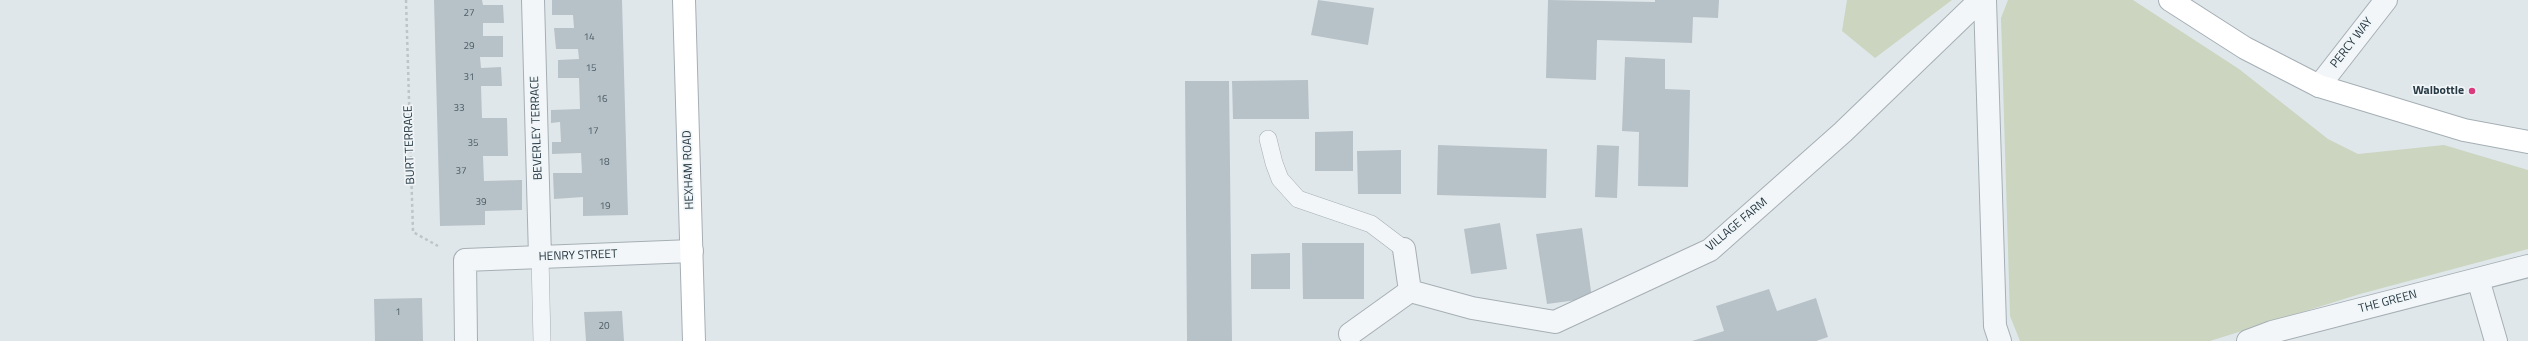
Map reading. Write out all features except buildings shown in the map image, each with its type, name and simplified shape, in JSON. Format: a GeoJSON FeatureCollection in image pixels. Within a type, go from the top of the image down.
{"type":"FeatureCollection","features":[{"type":"Feature","properties":{"kind":"street","name":"BEVERLEY TERRACE"},"geometry":{"type":"LineString","coordinates":[[534,0],[540,257]]}},
{"type":"Feature","properties":{"kind":"street","name":"HEXHAM ROAD"},"geometry":{"type":"LineString","coordinates":[[684,0],[694,341]]}},
{"type":"Feature","properties":{"kind":"street","name":"VILLAGE FARM"},"geometry":{"type":"LineString","coordinates":[[1410,291],[1472,308],[1555,322],[1710,250],[1843,132],[1980,0]]}},
{"type":"Feature","properties":{"kind":"street"},"geometry":{"type":"LineString","coordinates":[[1985,0],[1995,326],[2000,341]]}},
{"type":"Feature","properties":{"kind":"street"},"geometry":{"type":"LineString","coordinates":[[2170,0],[2245,48],[2319,86],[2464,130],[2528,142]]}},
{"type":"Feature","properties":{"kind":"street","name":"PERCY WAY"},"geometry":{"type":"LineString","coordinates":[[2319,86],[2386,0]]}},
{"type":"Feature","properties":{"kind":"street"},"geometry":{"type":"LineString","coordinates":[[1346,338],[1410,291],[1404,249]]}},
{"type":"Feature","properties":{"kind":"street","name":"HENRY STREET"},"geometry":{"type":"LineString","coordinates":[[465,260],[692,251]]}},
{"type":"Feature","properties":{"kind":"street"},"geometry":{"type":"LineString","coordinates":[[465,260],[466,341]]}},
{"type":"Feature","properties":{"kind":"street","name":"THE GREEN"},"geometry":{"type":"LineString","coordinates":[[2248,341],[2272,332],[2528,266]]}},
{"type":"Feature","properties":{"kind":"street"},"geometry":{"type":"LineString","coordinates":[[2478,278],[2496,341]]}},
{"type":"Feature","properties":{"kind":"lane"},"geometry":{"type":"LineString","coordinates":[[1268,139],[1280,179],[1298,199],[1371,224],[1404,249]]}},
{"type":"Feature","properties":{"kind":"lane"},"geometry":{"type":"LineString","coordinates":[[540,257],[542,341]]}},
{"type":"Feature","properties":{"kind":"path","name":"BURT TERRACE"},"geometry":{"type":"LineString","coordinates":[[406,0],[413,232],[465,260]]}},
{"type":"Feature","properties":{"kind":"green space"},"geometry":{"type":"Polygon","coordinates":[[[1847,0],[1952,0],[1875,58],[1842,31],[1847,0]]]}},
{"type":"Feature","properties":{"kind":"green space"},"geometry":{"type":"Polygon","coordinates":[[[2008,0],[2133,0],[2239,69],[2328,139],[2358,154],[2444,145],[2528,170],[2528,249],[2360,294],[2210,341],[2020,341],[2010,316],[2001,18],[2008,0]]]}},
{"type":"Feature","properties":{"kind":"place","name":"Walbottle"},"geometry":{"type":"Point","coordinates":[2472,91]}}]}
